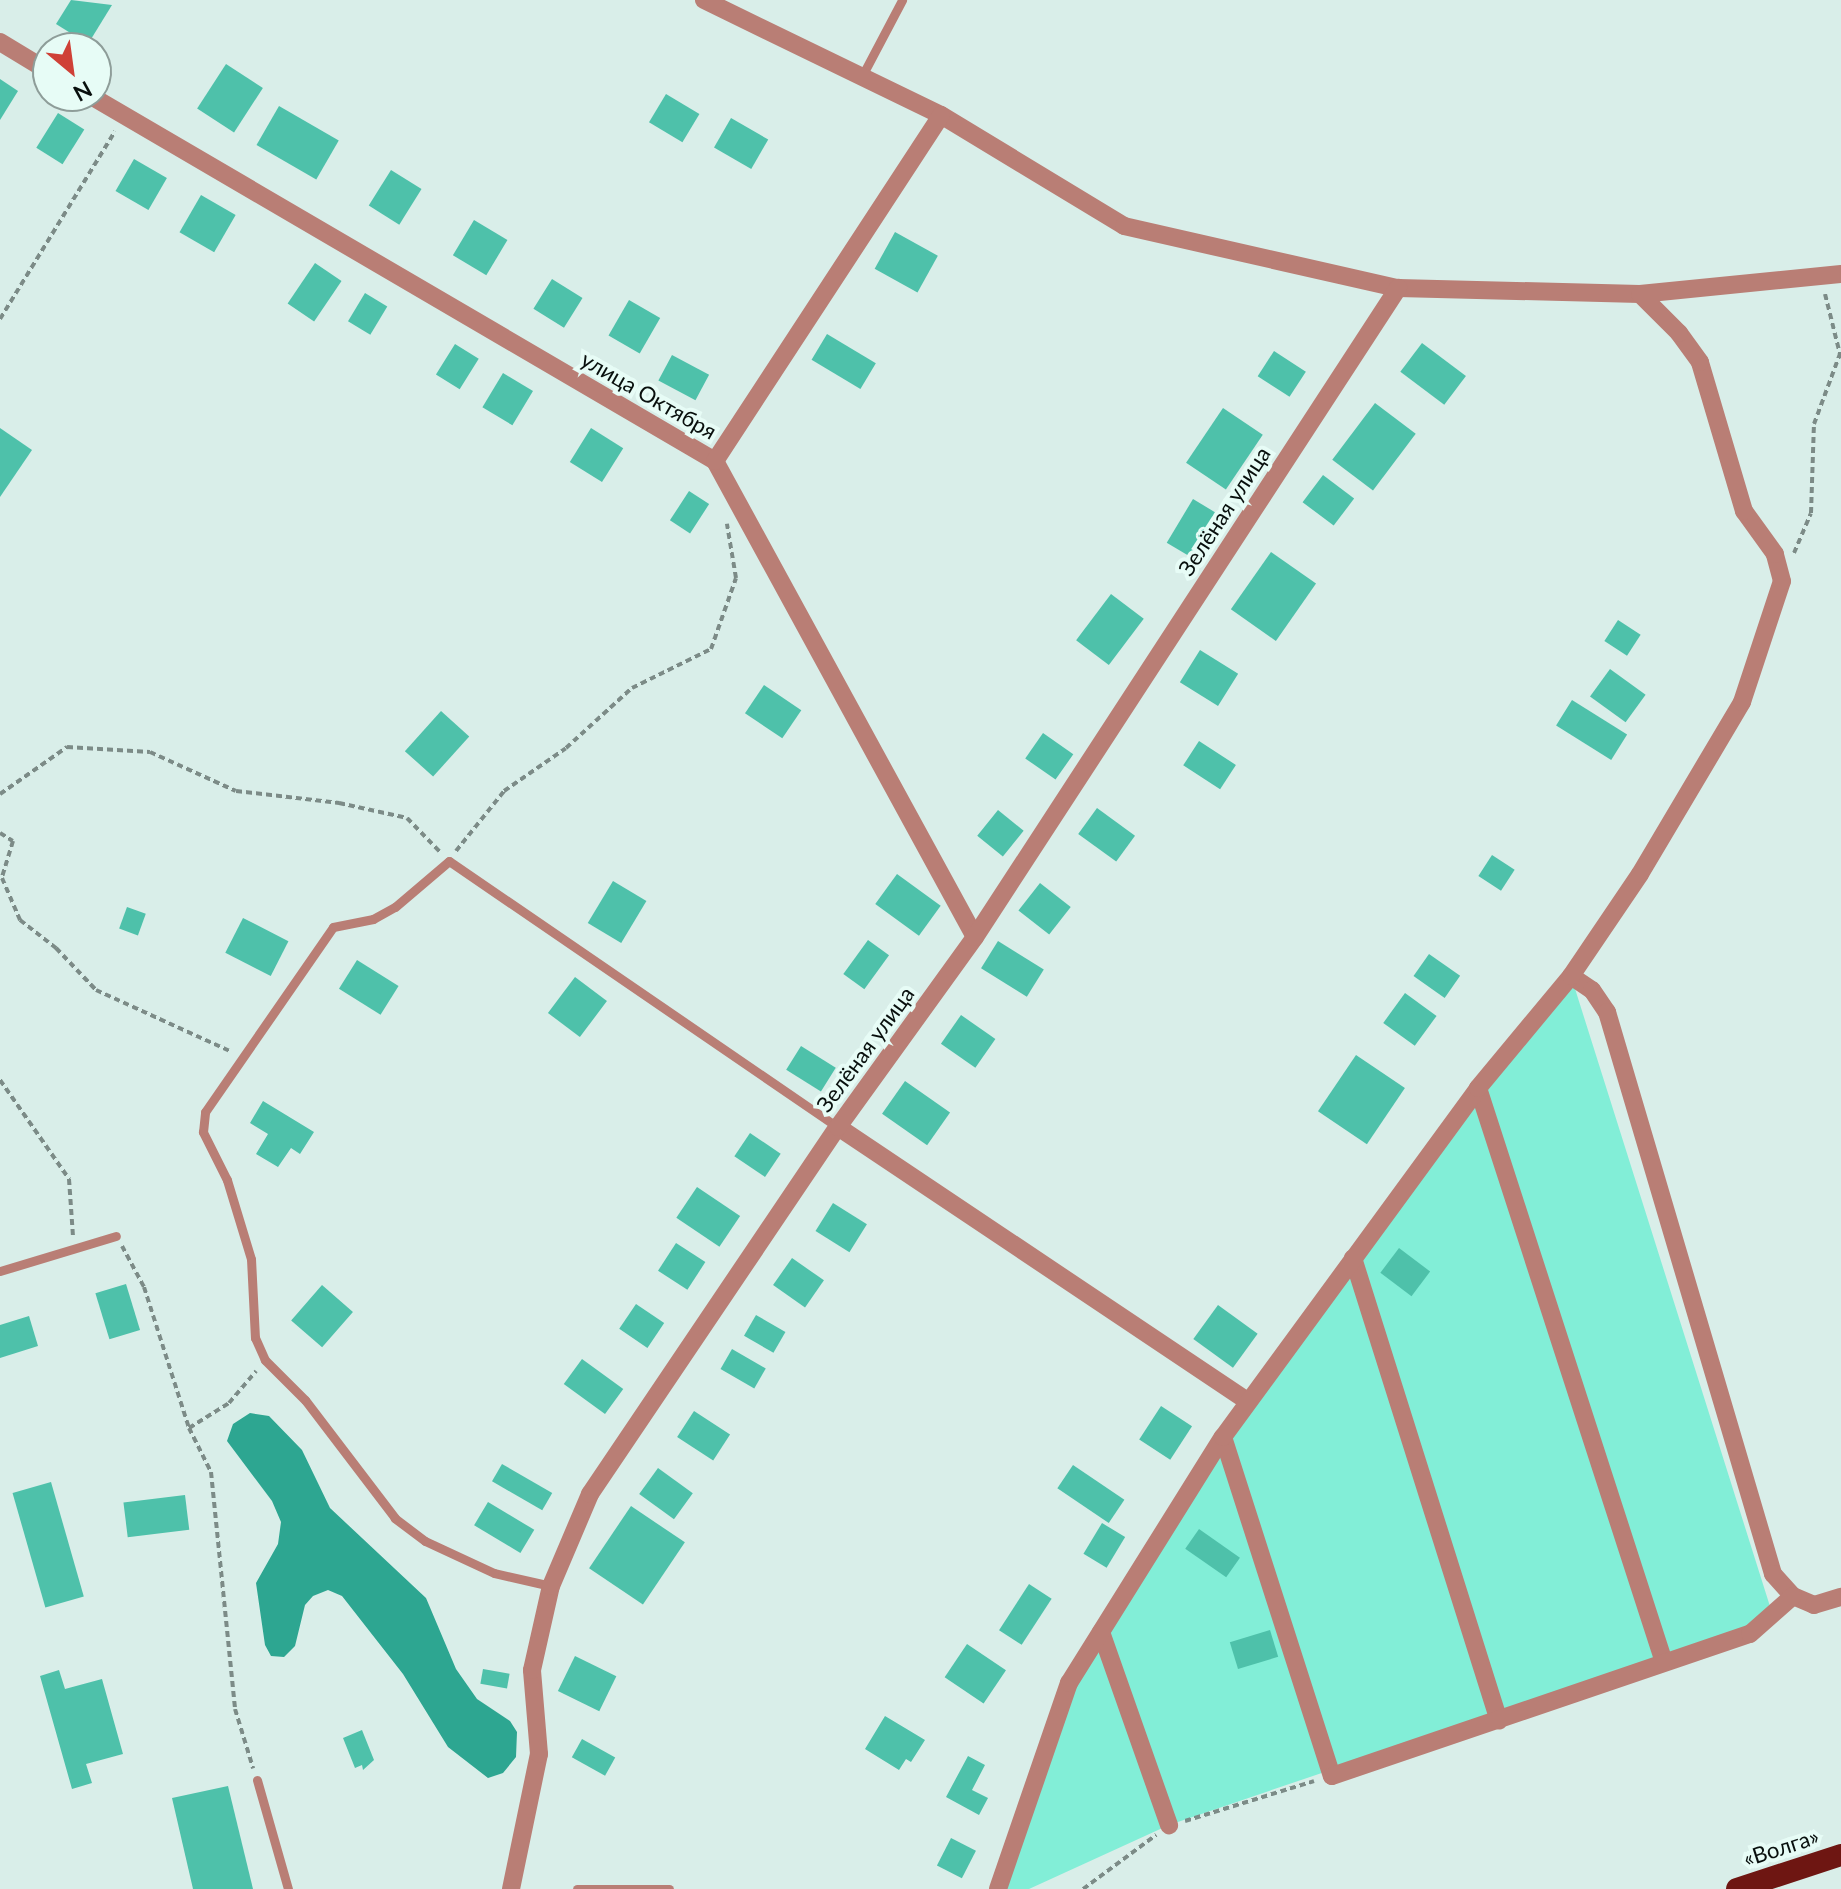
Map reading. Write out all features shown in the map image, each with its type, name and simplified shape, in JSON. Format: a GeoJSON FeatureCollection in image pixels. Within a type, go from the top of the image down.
{"type":"FeatureCollection","features":[{"type":"Feature","properties":{"kind":"highway","name":"«Волга»"},"geometry":{"type":"LineString","coordinates":[[1737,1889],[1841,1855]]}},
{"type":"Feature","properties":{"kind":"street"},"geometry":{"type":"LineString","coordinates":[[704,0],[941,115],[1124,226],[1398,288],[1640,294],[1841,274]]}},
{"type":"Feature","properties":{"kind":"street"},"geometry":{"type":"LineString","coordinates":[[0,42],[32,61]]}},
{"type":"Feature","properties":{"kind":"street","name":"улица Октября"},"geometry":{"type":"LineString","coordinates":[[112,108],[715,461],[975,937]]}},
{"type":"Feature","properties":{"kind":"street"},"geometry":{"type":"LineString","coordinates":[[715,461],[941,115]]}},
{"type":"Feature","properties":{"kind":"street","name":"Зелёная улица"},"geometry":{"type":"LineString","coordinates":[[511,1889],[539,1754],[532,1670],[551,1586],[590,1494],[838,1127],[975,937],[1398,288]]}},
{"type":"Feature","properties":{"kind":"street"},"geometry":{"type":"LineString","coordinates":[[998,1889],[1069,1683],[1248,1401],[1478,1088],[1571,976],[1640,874],[1736,714],[1762,653],[1782,581],[1775,554],[1744,511],[1700,362],[1679,333],[1640,294]]}},
{"type":"Feature","properties":{"kind":"street"},"geometry":{"type":"LineString","coordinates":[[1571,976],[1592,990],[1607,1012],[1773,1574],[1793,1596],[1814,1605],[1841,1597]]}},
{"type":"Feature","properties":{"kind":"street"},"geometry":{"type":"LineString","coordinates":[[1478,1088],[1664,1662]]}},
{"type":"Feature","properties":{"kind":"street"},"geometry":{"type":"LineString","coordinates":[[838,1127],[1248,1401]]}},
{"type":"Feature","properties":{"kind":"street"},"geometry":{"type":"LineString","coordinates":[[1353,1258],[1499,1720]]}},
{"type":"Feature","properties":{"kind":"street"},"geometry":{"type":"LineString","coordinates":[[1223,1437],[1332,1776],[1750,1634],[1793,1596]]}},
{"type":"Feature","properties":{"kind":"street"},"geometry":{"type":"LineString","coordinates":[[1101,1632],[1169,1825]]}},
{"type":"Feature","properties":{"kind":"lane"},"geometry":{"type":"LineString","coordinates":[[862,76],[902,0]]}},
{"type":"Feature","properties":{"kind":"lane"},"geometry":{"type":"LineString","coordinates":[[551,1586],[494,1573],[425,1541],[395,1518],[305,1400],[265,1360],[255,1338],[251,1259],[227,1180],[203,1132],[205,1112],[333,927],[373,919],[395,907],[449,861],[838,1127]]}},
{"type":"Feature","properties":{"kind":"lane"},"geometry":{"type":"LineString","coordinates":[[0,1271],[116,1236]]}},
{"type":"Feature","properties":{"kind":"lane"},"geometry":{"type":"LineString","coordinates":[[257,1780],[288,1889]]}},
{"type":"Feature","properties":{"kind":"lane"},"geometry":{"type":"LineString","coordinates":[[577,1889],[669,1889]]}},
{"type":"Feature","properties":{"kind":"path"},"geometry":{"type":"LineString","coordinates":[[0,319],[125,115]]}},
{"type":"Feature","properties":{"kind":"path"},"geometry":{"type":"LineString","coordinates":[[1782,581],[1811,513],[1814,424],[1840,354],[1821,276]]}},
{"type":"Feature","properties":{"kind":"path"},"geometry":{"type":"LineString","coordinates":[[0,794],[67,747],[150,752],[236,791],[339,803],[407,818],[449,861],[504,791],[566,748],[632,688],[711,649],[736,578],[726,520]]}},
{"type":"Feature","properties":{"kind":"path"},"geometry":{"type":"LineString","coordinates":[[0,833],[13,841],[2,878],[20,920],[56,948],[96,990],[204,1035],[242,1058]]}},
{"type":"Feature","properties":{"kind":"path"},"geometry":{"type":"LineString","coordinates":[[0,1080],[69,1179],[75,1249]]}},
{"type":"Feature","properties":{"kind":"path"},"geometry":{"type":"LineString","coordinates":[[116,1236],[144,1287],[189,1428],[211,1472],[235,1709],[257,1780]]}},
{"type":"Feature","properties":{"kind":"path"},"geometry":{"type":"LineString","coordinates":[[189,1428],[229,1403],[265,1360]]}},
{"type":"Feature","properties":{"kind":"path"},"geometry":{"type":"LineString","coordinates":[[1083,1889],[1169,1825],[1332,1776]]}},
{"type":"Feature","properties":{"kind":"shaded area"},"geometry":{"type":"Polygon","coordinates":[[[1571,976],[1774,1619],[1169,1825],[1029,1889],[998,1889],[1069,1683],[1223,1437],[1571,976]]]}},
{"type":"Feature","properties":{"kind":"shaded area"},"geometry":{"type":"Polygon","coordinates":[[[250,1413],[269,1416],[302,1450],[330,1508],[426,1598],[456,1669],[477,1699],[510,1721],[517,1732],[516,1757],[503,1773],[488,1778],[448,1747],[403,1674],[342,1596],[328,1590],[313,1596],[305,1605],[295,1646],[284,1657],[271,1656],[265,1645],[256,1583],[278,1544],[281,1522],[272,1501],[227,1441],[233,1424],[250,1413]]]}},
{"type":"Feature","properties":{"kind":"building"},"geometry":{"type":"Polygon","coordinates":[[[71,0],[112,5],[95,32],[69,32],[56,24],[71,0]]]}},
{"type":"Feature","properties":{"kind":"building"},"geometry":{"type":"Polygon","coordinates":[[[226,64],[263,88],[234,132],[197,108],[226,64]]]}},
{"type":"Feature","properties":{"kind":"building"},"geometry":{"type":"Polygon","coordinates":[[[0,79],[18,91],[0,120],[0,79]]]}},
{"type":"Feature","properties":{"kind":"building"},"geometry":{"type":"Polygon","coordinates":[[[666,94],[699,114],[682,142],[649,122],[666,94]]]}},
{"type":"Feature","properties":{"kind":"building"},"geometry":{"type":"Polygon","coordinates":[[[279,106],[339,140],[316,179],[256,145],[279,106]]]}},
{"type":"Feature","properties":{"kind":"building"},"geometry":{"type":"Polygon","coordinates":[[[58,113],[84,129],[63,164],[36,148],[58,113]]]}},
{"type":"Feature","properties":{"kind":"building"},"geometry":{"type":"Polygon","coordinates":[[[731,118],[768,140],[751,169],[714,147],[731,118]]]}},
{"type":"Feature","properties":{"kind":"building"},"geometry":{"type":"Polygon","coordinates":[[[134,159],[167,178],[148,210],[116,191],[134,159]]]}},
{"type":"Feature","properties":{"kind":"building"},"geometry":{"type":"Polygon","coordinates":[[[391,170],[422,189],[399,225],[369,206],[391,170]]]}},
{"type":"Feature","properties":{"kind":"building"},"geometry":{"type":"Polygon","coordinates":[[[201,195],[236,215],[214,252],[180,232],[201,195]]]}},
{"type":"Feature","properties":{"kind":"building"},"geometry":{"type":"Polygon","coordinates":[[[474,220],[507,240],[486,275],[453,255],[474,220]]]}},
{"type":"Feature","properties":{"kind":"building"},"geometry":{"type":"Polygon","coordinates":[[[895,232],[938,256],[917,292],[875,269],[895,232]]]}},
{"type":"Feature","properties":{"kind":"building"},"geometry":{"type":"Polygon","coordinates":[[[315,263],[342,281],[314,322],[288,304],[315,263]]]}},
{"type":"Feature","properties":{"kind":"building"},"geometry":{"type":"Polygon","coordinates":[[[552,279],[583,298],[564,328],[533,309],[552,279]]]}},
{"type":"Feature","properties":{"kind":"building"},"geometry":{"type":"Polygon","coordinates":[[[365,293],[387,306],[370,335],[348,321],[365,293]]]}},
{"type":"Feature","properties":{"kind":"building"},"geometry":{"type":"Polygon","coordinates":[[[629,300],[660,318],[640,354],[608,336],[629,300]]]}},
{"type":"Feature","properties":{"kind":"building"},"geometry":{"type":"Polygon","coordinates":[[[827,334],[876,363],[860,389],[812,360],[827,334]]]}},
{"type":"Feature","properties":{"kind":"building"},"geometry":{"type":"Polygon","coordinates":[[[1422,343],[1466,376],[1444,405],[1400,372],[1422,343]]]}},
{"type":"Feature","properties":{"kind":"building"},"geometry":{"type":"Polygon","coordinates":[[[455,344],[479,359],[460,389],[436,375],[455,344]]]}},
{"type":"Feature","properties":{"kind":"building"},"geometry":{"type":"Polygon","coordinates":[[[1274,351],[1306,372],[1290,397],[1258,376],[1274,351]]]}},
{"type":"Feature","properties":{"kind":"building"},"geometry":{"type":"Polygon","coordinates":[[[672,355],[709,375],[695,400],[658,381],[672,355]]]}},
{"type":"Feature","properties":{"kind":"building"},"geometry":{"type":"Polygon","coordinates":[[[503,373],[533,391],[512,425],[482,407],[503,373]]]}},
{"type":"Feature","properties":{"kind":"building"},"geometry":{"type":"Polygon","coordinates":[[[1375,403],[1416,434],[1373,490],[1332,460],[1375,403]]]}},
{"type":"Feature","properties":{"kind":"building"},"geometry":{"type":"Polygon","coordinates":[[[1223,408],[1263,435],[1226,490],[1186,463],[1223,408]]]}},
{"type":"Feature","properties":{"kind":"building"},"geometry":{"type":"Polygon","coordinates":[[[0,428],[32,450],[0,497],[0,428]]]}},
{"type":"Feature","properties":{"kind":"building"},"geometry":{"type":"Polygon","coordinates":[[[591,428],[623,448],[602,482],[570,462],[591,428]]]}},
{"type":"Feature","properties":{"kind":"building"},"geometry":{"type":"Polygon","coordinates":[[[1323,475],[1354,498],[1334,526],[1303,502],[1323,475]]]}},
{"type":"Feature","properties":{"kind":"building"},"geometry":{"type":"Polygon","coordinates":[[[689,491],[709,504],[690,533],[670,520],[689,491]]]}},
{"type":"Feature","properties":{"kind":"building"},"geometry":{"type":"Polygon","coordinates":[[[1193,499],[1216,513],[1190,557],[1167,543],[1193,499]]]}},
{"type":"Feature","properties":{"kind":"building"},"geometry":{"type":"Polygon","coordinates":[[[1271,552],[1316,584],[1276,641],[1231,609],[1271,552]]]}},
{"type":"Feature","properties":{"kind":"building"},"geometry":{"type":"Polygon","coordinates":[[[1111,594],[1144,619],[1109,665],[1076,640],[1111,594]]]}},
{"type":"Feature","properties":{"kind":"building"},"geometry":{"type":"Polygon","coordinates":[[[1618,620],[1641,635],[1627,656],[1604,641],[1618,620]]]}},
{"type":"Feature","properties":{"kind":"building"},"geometry":{"type":"Polygon","coordinates":[[[1200,650],[1238,674],[1218,706],[1180,682],[1200,650]]]}},
{"type":"Feature","properties":{"kind":"building"},"geometry":{"type":"Polygon","coordinates":[[[1610,669],[1646,695],[1626,722],[1590,697],[1610,669]]]}},
{"type":"Feature","properties":{"kind":"building"},"geometry":{"type":"Polygon","coordinates":[[[764,685],[801,710],[782,738],[745,713],[764,685]]]}},
{"type":"Feature","properties":{"kind":"building"},"geometry":{"type":"Polygon","coordinates":[[[1572,700],[1627,734],[1611,760],[1556,725],[1572,700]]]}},
{"type":"Feature","properties":{"kind":"building"},"geometry":{"type":"Polygon","coordinates":[[[441,711],[469,736],[433,777],[405,751],[441,711]]]}},
{"type":"Feature","properties":{"kind":"building"},"geometry":{"type":"Polygon","coordinates":[[[1043,733],[1073,754],[1056,780],[1025,758],[1043,733]]]}},
{"type":"Feature","properties":{"kind":"building"},"geometry":{"type":"Polygon","coordinates":[[[1199,741],[1236,765],[1220,789],[1183,765],[1199,741]]]}},
{"type":"Feature","properties":{"kind":"building"},"geometry":{"type":"Polygon","coordinates":[[[1097,808],[1135,836],[1116,862],[1078,834],[1097,808]]]}},
{"type":"Feature","properties":{"kind":"building"},"geometry":{"type":"Polygon","coordinates":[[[998,810],[1024,831],[1003,856],[977,836],[998,810]]]}},
{"type":"Feature","properties":{"kind":"building"},"geometry":{"type":"Polygon","coordinates":[[[1492,855],[1515,870],[1501,891],[1478,876],[1492,855]]]}},
{"type":"Feature","properties":{"kind":"building"},"geometry":{"type":"Polygon","coordinates":[[[897,874],[941,906],[919,936],[875,904],[897,874]]]}},
{"type":"Feature","properties":{"kind":"building"},"geometry":{"type":"Polygon","coordinates":[[[613,881],[646,901],[621,943],[588,923],[613,881]]]}},
{"type":"Feature","properties":{"kind":"building"},"geometry":{"type":"Polygon","coordinates":[[[1040,883],[1071,907],[1049,935],[1018,911],[1040,883]]]}},
{"type":"Feature","properties":{"kind":"building"},"geometry":{"type":"Polygon","coordinates":[[[127,907],[146,914],[138,935],[119,929],[127,907]]]}},
{"type":"Feature","properties":{"kind":"building"},"geometry":{"type":"Polygon","coordinates":[[[243,918],[288,941],[271,976],[225,953],[243,918]]]}},
{"type":"Feature","properties":{"kind":"building"},"geometry":{"type":"Polygon","coordinates":[[[868,940],[889,955],[864,989],[843,974],[868,940]]]}},
{"type":"Feature","properties":{"kind":"building"},"geometry":{"type":"Polygon","coordinates":[[[998,941],[1044,970],[1027,997],[981,968],[998,941]]]}},
{"type":"Feature","properties":{"kind":"building"},"geometry":{"type":"Polygon","coordinates":[[[1429,954],[1460,976],[1445,998],[1414,976],[1429,954]]]}},
{"type":"Feature","properties":{"kind":"building"},"geometry":{"type":"Polygon","coordinates":[[[357,960],[399,986],[381,1015],[339,989],[357,960]]]}},
{"type":"Feature","properties":{"kind":"building"},"geometry":{"type":"Polygon","coordinates":[[[575,977],[607,1001],[580,1037],[548,1013],[575,977]]]}},
{"type":"Feature","properties":{"kind":"building"},"geometry":{"type":"Polygon","coordinates":[[[1405,993],[1437,1016],[1415,1046],[1383,1023],[1405,993]]]}},
{"type":"Feature","properties":{"kind":"building"},"geometry":{"type":"Polygon","coordinates":[[[961,1015],[995,1039],[975,1068],[941,1044],[961,1015]]]}},
{"type":"Feature","properties":{"kind":"building"},"geometry":{"type":"Polygon","coordinates":[[[801,1046],[836,1068],[821,1091],[786,1070],[801,1046]]]}},
{"type":"Feature","properties":{"kind":"building"},"geometry":{"type":"Polygon","coordinates":[[[1356,1055],[1405,1088],[1367,1144],[1318,1111],[1356,1055]]]}},
{"type":"Feature","properties":{"kind":"building"},"geometry":{"type":"Polygon","coordinates":[[[905,1081],[950,1113],[927,1145],[882,1114],[905,1081]]]}},
{"type":"Feature","properties":{"kind":"building"},"geometry":{"type":"Polygon","coordinates":[[[263,1101],[314,1132],[300,1154],[291,1148],[278,1167],[256,1154],[268,1134],[250,1123],[263,1101]]]}},
{"type":"Feature","properties":{"kind":"building"},"geometry":{"type":"Polygon","coordinates":[[[750,1133],[781,1154],[765,1177],[734,1156],[750,1133]]]}},
{"type":"Feature","properties":{"kind":"building"},"geometry":{"type":"Polygon","coordinates":[[[697,1187],[740,1216],[719,1247],[676,1218],[697,1187]]]}},
{"type":"Feature","properties":{"kind":"building"},"geometry":{"type":"Polygon","coordinates":[[[833,1203],[867,1224],[849,1252],[816,1231],[833,1203]]]}},
{"type":"Feature","properties":{"kind":"building"},"geometry":{"type":"Polygon","coordinates":[[[676,1243],[705,1262],[687,1290],[658,1271],[676,1243]]]}},
{"type":"Feature","properties":{"kind":"building"},"geometry":{"type":"Polygon","coordinates":[[[1399,1248],[1430,1271],[1411,1296],[1380,1273],[1399,1248]]]}},
{"type":"Feature","properties":{"kind":"building"},"geometry":{"type":"Polygon","coordinates":[[[792,1258],[824,1280],[805,1307],[773,1285],[792,1258]]]}},
{"type":"Feature","properties":{"kind":"building"},"geometry":{"type":"Polygon","coordinates":[[[126,1284],[140,1330],[109,1339],[95,1293],[126,1284]]]}},
{"type":"Feature","properties":{"kind":"building"},"geometry":{"type":"Polygon","coordinates":[[[322,1285],[353,1312],[322,1347],[291,1320],[322,1285]]]}},
{"type":"Feature","properties":{"kind":"building"},"geometry":{"type":"Polygon","coordinates":[[[636,1304],[664,1323],[647,1348],[619,1329],[636,1304]]]}},
{"type":"Feature","properties":{"kind":"building"},"geometry":{"type":"Polygon","coordinates":[[[1218,1305],[1258,1334],[1233,1368],[1193,1339],[1218,1305]]]}},
{"type":"Feature","properties":{"kind":"building"},"geometry":{"type":"Polygon","coordinates":[[[756,1315],[785,1332],[773,1353],[744,1336],[756,1315]]]}},
{"type":"Feature","properties":{"kind":"building"},"geometry":{"type":"Polygon","coordinates":[[[29,1316],[38,1346],[0,1358],[0,1325],[29,1316]]]}},
{"type":"Feature","properties":{"kind":"building"},"geometry":{"type":"Polygon","coordinates":[[[732,1349],[766,1368],[754,1388],[720,1369],[732,1349]]]}},
{"type":"Feature","properties":{"kind":"building"},"geometry":{"type":"Polygon","coordinates":[[[582,1359],[623,1389],[605,1414],[564,1384],[582,1359]]]}},
{"type":"Feature","properties":{"kind":"building"},"geometry":{"type":"Polygon","coordinates":[[[1161,1406],[1192,1426],[1170,1460],[1139,1440],[1161,1406]]]}},
{"type":"Feature","properties":{"kind":"building"},"geometry":{"type":"Polygon","coordinates":[[[694,1411],[730,1434],[713,1460],[677,1437],[694,1411]]]}},
{"type":"Feature","properties":{"kind":"building"},"geometry":{"type":"Polygon","coordinates":[[[502,1464],[552,1493],[542,1510],[492,1481],[502,1464]]]}},
{"type":"Feature","properties":{"kind":"building"},"geometry":{"type":"Polygon","coordinates":[[[1073,1465],[1124,1500],[1109,1523],[1057,1488],[1073,1465]]]}},
{"type":"Feature","properties":{"kind":"building"},"geometry":{"type":"Polygon","coordinates":[[[658,1468],[693,1493],[674,1519],[639,1494],[658,1468]]]}},
{"type":"Feature","properties":{"kind":"building"},"geometry":{"type":"Polygon","coordinates":[[[51,1482],[84,1596],[45,1607],[13,1493],[51,1482]]]}},
{"type":"Feature","properties":{"kind":"building"},"geometry":{"type":"Polygon","coordinates":[[[185,1495],[189,1530],[128,1537],[123,1503],[185,1495]]]}},
{"type":"Feature","properties":{"kind":"building"},"geometry":{"type":"Polygon","coordinates":[[[488,1502],[534,1530],[520,1553],[474,1525],[488,1502]]]}},
{"type":"Feature","properties":{"kind":"building"},"geometry":{"type":"Polygon","coordinates":[[[631,1506],[685,1542],[643,1605],[589,1568],[631,1506]]]}},
{"type":"Feature","properties":{"kind":"building"},"geometry":{"type":"Polygon","coordinates":[[[1102,1523],[1125,1537],[1107,1568],[1083,1554],[1102,1523]]]}},
{"type":"Feature","properties":{"kind":"building"},"geometry":{"type":"Polygon","coordinates":[[[1199,1529],[1240,1558],[1226,1577],[1185,1549],[1199,1529]]]}},
{"type":"Feature","properties":{"kind":"building"},"geometry":{"type":"Polygon","coordinates":[[[1029,1584],[1052,1599],[1022,1645],[999,1630],[1029,1584]]]}},
{"type":"Feature","properties":{"kind":"building"},"geometry":{"type":"Polygon","coordinates":[[[1270,1630],[1278,1657],[1238,1669],[1230,1642],[1270,1630]]]}},
{"type":"Feature","properties":{"kind":"building"},"geometry":{"type":"Polygon","coordinates":[[[967,1644],[1006,1670],[984,1703],[945,1677],[967,1644]]]}},
{"type":"Feature","properties":{"kind":"building"},"geometry":{"type":"Polygon","coordinates":[[[575,1656],[616,1676],[599,1711],[558,1691],[575,1656]]]}},
{"type":"Feature","properties":{"kind":"building"},"geometry":{"type":"Polygon","coordinates":[[[483,1669],[510,1674],[507,1688],[480,1684],[483,1669]]]}},
{"type":"Feature","properties":{"kind":"building"},"geometry":{"type":"Polygon","coordinates":[[[59,1670],[65,1689],[102,1679],[123,1754],[86,1764],[92,1783],[72,1789],[40,1676],[59,1670]]]}},
{"type":"Feature","properties":{"kind":"building"},"geometry":{"type":"Polygon","coordinates":[[[885,1716],[925,1740],[911,1762],[906,1759],[899,1770],[865,1749],[885,1716]]]}},
{"type":"Feature","properties":{"kind":"building"},"geometry":{"type":"Polygon","coordinates":[[[362,1730],[374,1760],[363,1770],[362,1765],[355,1768],[343,1738],[362,1730]]]}},
{"type":"Feature","properties":{"kind":"building"},"geometry":{"type":"Polygon","coordinates":[[[582,1739],[615,1757],[605,1776],[572,1757],[582,1739]]]}},
{"type":"Feature","properties":{"kind":"building"},"geometry":{"type":"Polygon","coordinates":[[[968,1756],[985,1765],[972,1790],[988,1798],[979,1815],[946,1797],[968,1756]]]}},
{"type":"Feature","properties":{"kind":"building"},"geometry":{"type":"Polygon","coordinates":[[[228,1786],[253,1889],[193,1889],[172,1798],[228,1786]]]}},
{"type":"Feature","properties":{"kind":"building"},"geometry":{"type":"Polygon","coordinates":[[[951,1838],[976,1851],[962,1878],[937,1866],[951,1838]]]}}]}
